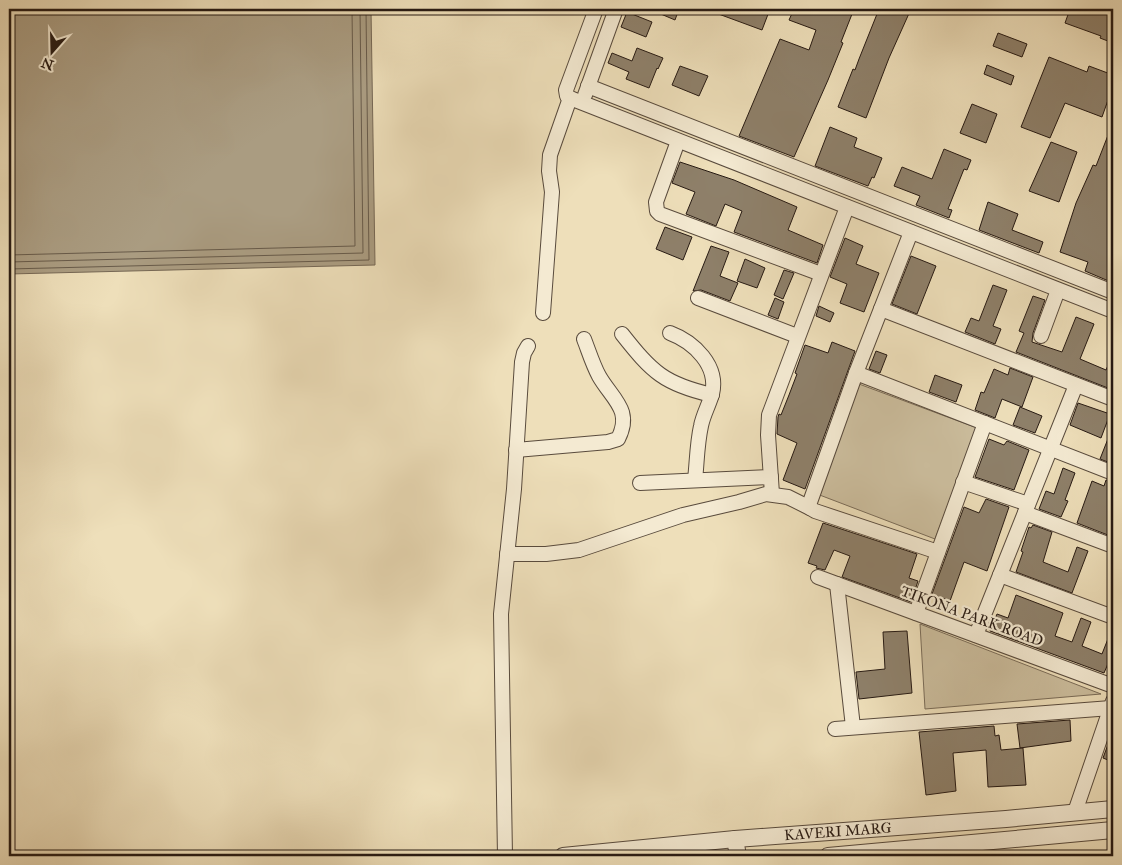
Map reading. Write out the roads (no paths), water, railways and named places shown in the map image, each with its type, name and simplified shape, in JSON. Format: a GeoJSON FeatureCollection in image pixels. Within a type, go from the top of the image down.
{"type":"FeatureCollection","features":[{"type":"Feature","properties":{"kind":"street"},"geometry":{"type":"LineString","coordinates":[[543,313],[552,192],[549,171],[550,155],[573,97],[596,9]]}},
{"type":"Feature","properties":{"kind":"street"},"geometry":{"type":"LineString","coordinates":[[573,97],[588,86],[616,9]]}},
{"type":"Feature","properties":{"kind":"street"},"geometry":{"type":"LineString","coordinates":[[588,86],[1113,292]]}},
{"type":"Feature","properties":{"kind":"street"},"geometry":{"type":"LineString","coordinates":[[573,97],[678,141],[1113,311]]}},
{"type":"Feature","properties":{"kind":"street"},"geometry":{"type":"LineString","coordinates":[[678,141],[656,202],[656,211],[821,274]]}},
{"type":"Feature","properties":{"kind":"street"},"geometry":{"type":"LineString","coordinates":[[772,494],[769,415],[797,336],[847,207]]}},
{"type":"Feature","properties":{"kind":"street"},"geometry":{"type":"LineString","coordinates":[[810,508],[810,498],[911,232]]}},
{"type":"Feature","properties":{"kind":"street"},"geometry":{"type":"LineString","coordinates":[[1041,336],[1058,290]]}},
{"type":"Feature","properties":{"kind":"street"},"geometry":{"type":"LineString","coordinates":[[698,298],[797,336]]}},
{"type":"Feature","properties":{"kind":"street"},"geometry":{"type":"LineString","coordinates":[[881,309],[1113,399]]}},
{"type":"Feature","properties":{"kind":"street"},"geometry":{"type":"LineString","coordinates":[[670,333],[681,337],[702,354],[707,362],[713,382],[712,395],[701,426],[695,480]]}},
{"type":"Feature","properties":{"kind":"street"},"geometry":{"type":"LineString","coordinates":[[622,334],[642,359],[663,378],[681,387],[712,395]]}},
{"type":"Feature","properties":{"kind":"street"},"geometry":{"type":"LineString","coordinates":[[516,450],[614,442],[618,439],[622,428],[622,410],[596,371],[584,339]]}},
{"type":"Feature","properties":{"kind":"street"},"geometry":{"type":"LineString","coordinates":[[505,856],[501,614],[522,362],[528,346]]}},
{"type":"Feature","properties":{"kind":"street"},"geometry":{"type":"LineString","coordinates":[[856,373],[1113,473]]}},
{"type":"Feature","properties":{"kind":"street"},"geometry":{"type":"LineString","coordinates":[[976,636],[1076,385]]}},
{"type":"Feature","properties":{"kind":"street"},"geometry":{"type":"LineString","coordinates":[[916,613],[985,423]]}},
{"type":"Feature","properties":{"kind":"street"},"geometry":{"type":"LineString","coordinates":[[640,483],[771,478]]}},
{"type":"Feature","properties":{"kind":"street"},"geometry":{"type":"LineString","coordinates":[[963,482],[1113,546]]}},
{"type":"Feature","properties":{"kind":"street"},"geometry":{"type":"LineString","coordinates":[[507,554],[546,554],[579,550],[683,515],[766,494],[788,497],[814,511],[938,552]]}},
{"type":"Feature","properties":{"kind":"street"},"geometry":{"type":"LineString","coordinates":[[1000,575],[1113,618]]}},
{"type":"Feature","properties":{"kind":"street","name":"TIKONA PARK ROAD"},"geometry":{"type":"LineString","coordinates":[[818,577],[1113,686]]}},
{"type":"Feature","properties":{"kind":"street"},"geometry":{"type":"LineString","coordinates":[[837,584],[853,727]]}},
{"type":"Feature","properties":{"kind":"street"},"geometry":{"type":"LineString","coordinates":[[835,729],[1112,704],[1075,812]]}},
{"type":"Feature","properties":{"kind":"street","name":"KAVERI MARG"},"geometry":{"type":"LineString","coordinates":[[563,856],[736,839],[1113,809]]}},
{"type":"Feature","properties":{"kind":"street","name":"KAVERI MARG"},"geometry":{"type":"LineString","coordinates":[[828,856],[1113,830]]}},
{"type":"Feature","properties":{"kind":"street"},"geometry":{"type":"LineString","coordinates":[[736,839],[738,856]]}},
{"type":"Feature","properties":{"kind":"water"},"geometry":{"type":"Polygon","coordinates":[[[9,9],[371,9],[375,265],[9,274],[9,9]]]}}]}
